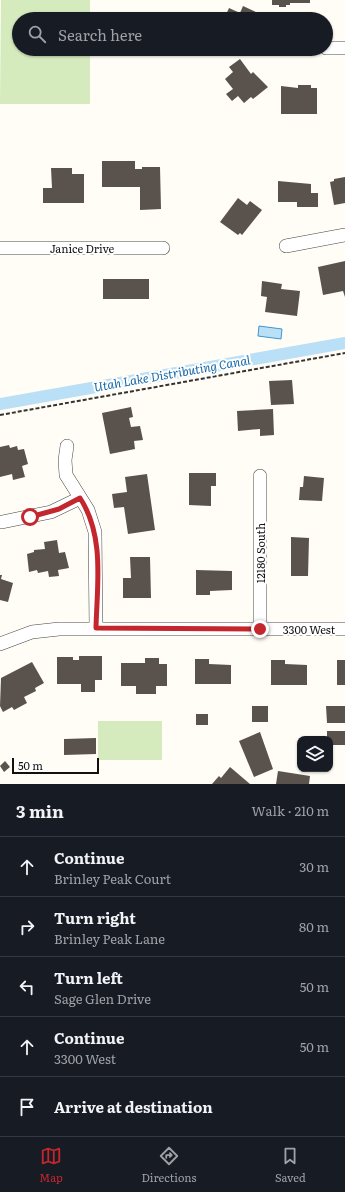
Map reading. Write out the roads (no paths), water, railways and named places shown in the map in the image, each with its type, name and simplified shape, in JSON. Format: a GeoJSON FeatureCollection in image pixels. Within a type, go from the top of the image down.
{"type":"FeatureCollection","features":[{"type":"Feature","properties":{"kind":"street"},"geometry":{"type":"LineString","coordinates":[[333,48],[345,48]]}},
{"type":"Feature","properties":{"kind":"street"},"geometry":{"type":"LineString","coordinates":[[286,246],[345,235]]}},
{"type":"Feature","properties":{"kind":"street","name":"Janice Drive"},"geometry":{"type":"LineString","coordinates":[[0,248],[163,248]]}},
{"type":"Feature","properties":{"kind":"street"},"geometry":{"type":"LineString","coordinates":[[67,446],[65,460],[66,475],[92,520],[96,541],[96,628]]}},
{"type":"Feature","properties":{"kind":"street","name":"12180 South"},"geometry":{"type":"LineString","coordinates":[[260,476],[260,629]]}},
{"type":"Feature","properties":{"kind":"street"},"geometry":{"type":"LineString","coordinates":[[2,522],[51,512],[80,498]]}},
{"type":"Feature","properties":{"kind":"street","name":"3300 West"},"geometry":{"type":"LineString","coordinates":[[0,644],[20,636],[45,630],[96,628],[345,629]]}},
{"type":"Feature","properties":{"kind":"water"},"geometry":{"type":"Polygon","coordinates":[[[259,326],[282,329],[281,339],[258,336],[259,326]]]}},
{"type":"Feature","properties":{"kind":"waterway","name":"Utah Lake Distributing Canal"},"geometry":{"type":"LineString","coordinates":[[0,404],[345,343]]}}]}
